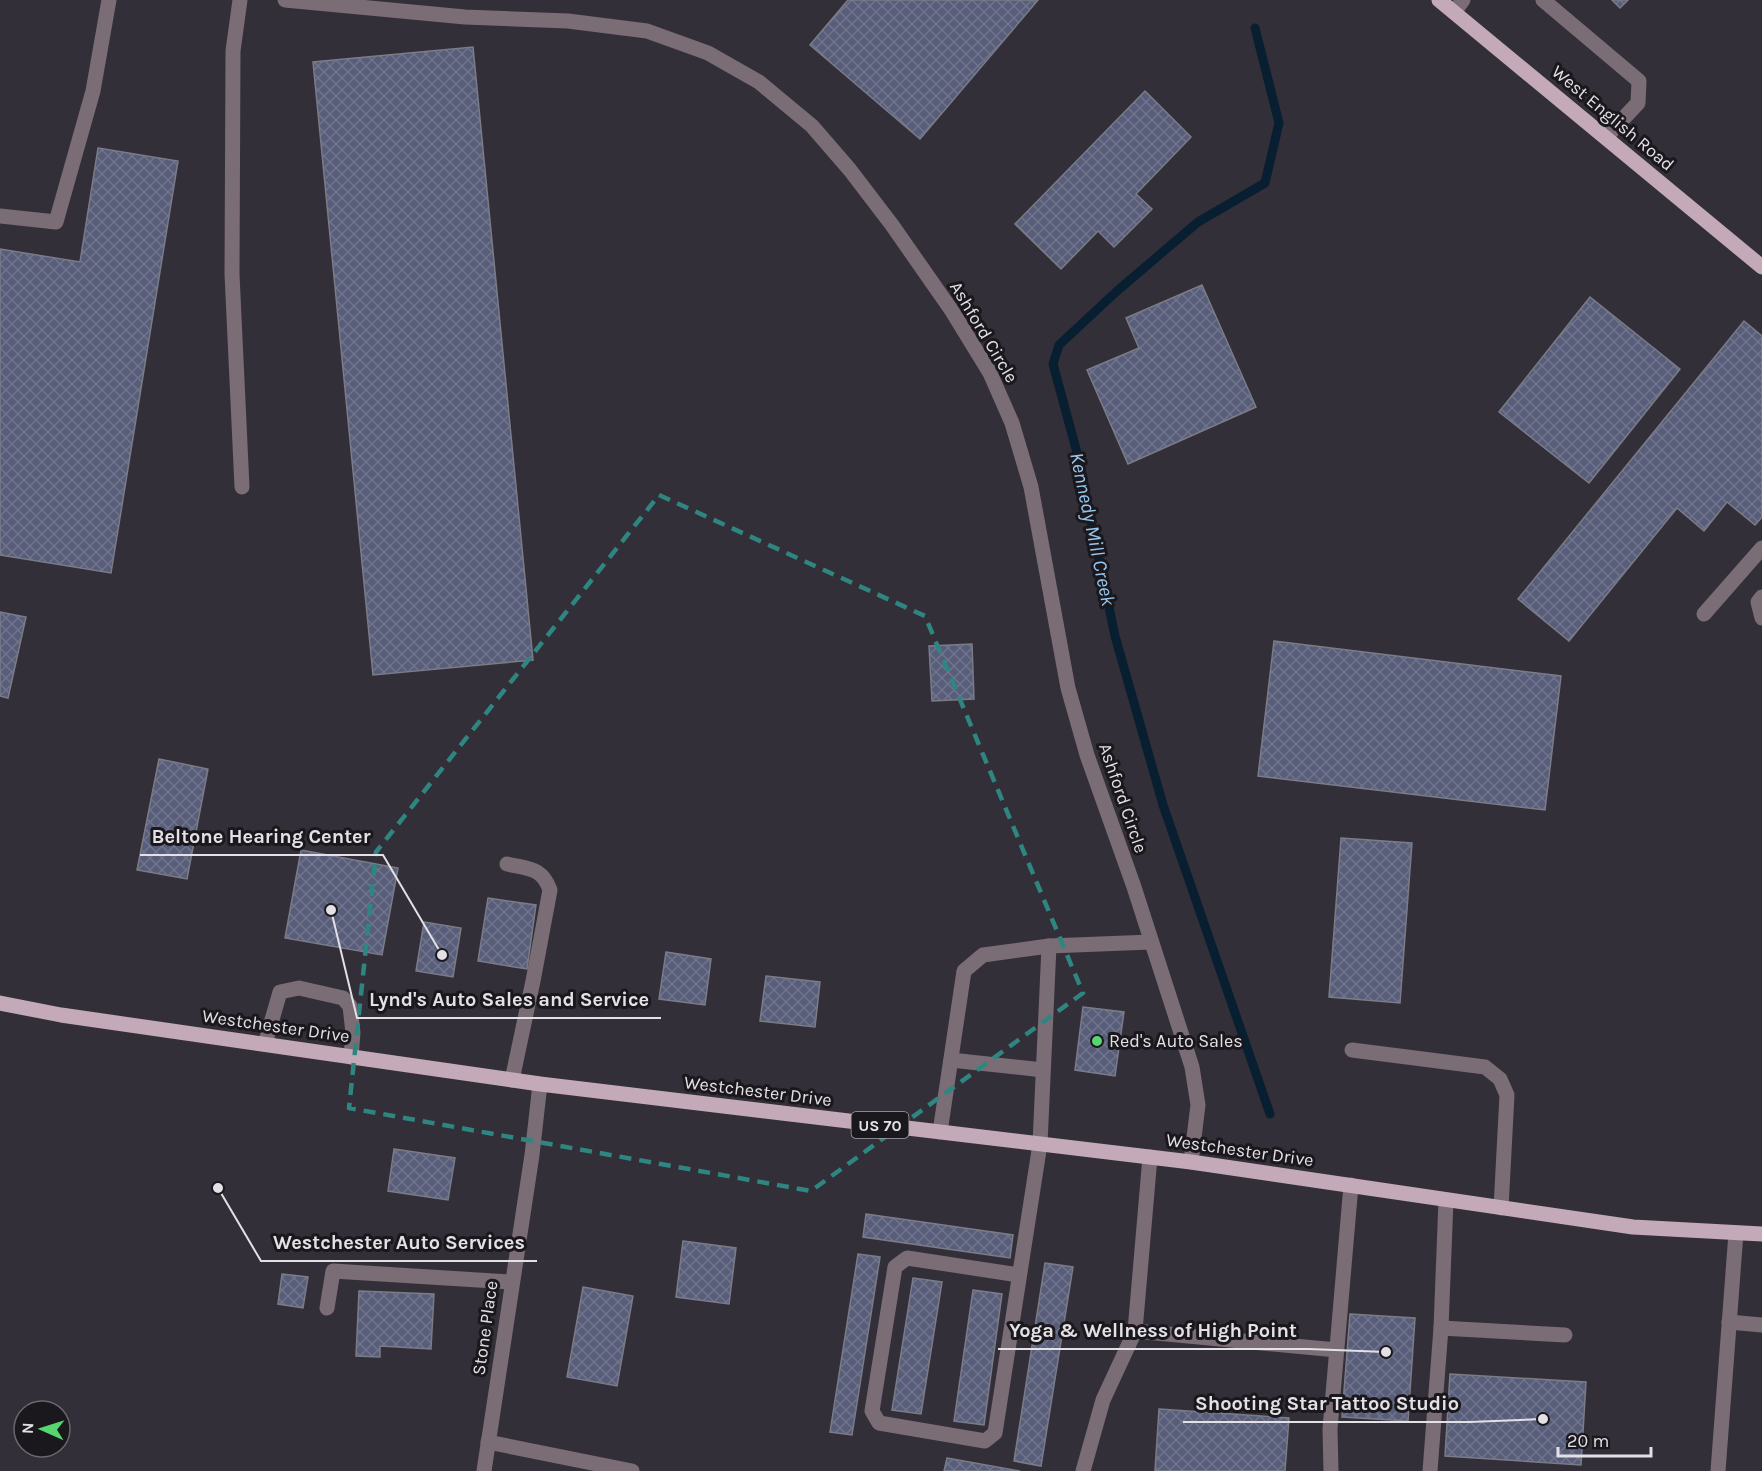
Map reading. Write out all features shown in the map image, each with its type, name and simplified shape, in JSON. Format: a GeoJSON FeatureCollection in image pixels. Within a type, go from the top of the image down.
{"type":"FeatureCollection","features":[{"type":"Feature","properties":{"kind":"main road","name":"West English Road"},"geometry":{"type":"LineString","coordinates":[[1439,0],[1459,6],[1605,137],[1762,267]]}},
{"type":"Feature","properties":{"kind":"main road","name":"Westchester Drive"},"geometry":{"type":"LineString","coordinates":[[0,1003],[61,1015],[540,1084],[1191,1162],[1633,1227],[1762,1234]]}},
{"type":"Feature","properties":{"kind":"street"},"geometry":{"type":"LineString","coordinates":[[0,216],[56,222],[93,91],[109,0]]}},
{"type":"Feature","properties":{"kind":"street"},"geometry":{"type":"LineString","coordinates":[[240,0],[233,51],[232,273],[242,487]]}},
{"type":"Feature","properties":{"kind":"street","name":"Ashford Circle"},"geometry":{"type":"LineString","coordinates":[[285,0],[465,17],[568,21],[647,31],[708,53],[759,82],[812,126],[891,225],[990,372],[1012,423],[1031,487],[1068,688],[1087,755],[1134,887],[1192,1067],[1198,1105],[1191,1162]]}},
{"type":"Feature","properties":{"kind":"street"},"geometry":{"type":"LineString","coordinates":[[1543,0],[1639,81],[1638,102],[1605,137]]}},
{"type":"Feature","properties":{"kind":"street"},"geometry":{"type":"LineString","coordinates":[[1704,614],[1762,548]]}},
{"type":"Feature","properties":{"kind":"street"},"geometry":{"type":"LineString","coordinates":[[1762,597],[1758,602],[1762,618]]}},
{"type":"Feature","properties":{"kind":"street"},"geometry":{"type":"LineString","coordinates":[[507,864],[534,870],[546,878],[550,890],[512,1080]]}},
{"type":"Feature","properties":{"kind":"street"},"geometry":{"type":"LineString","coordinates":[[940,1132],[964,970],[983,955],[1049,946],[1151,942]]}},
{"type":"Feature","properties":{"kind":"street"},"geometry":{"type":"LineString","coordinates":[[1019,1275],[907,1258],[895,1267],[872,1411],[879,1423],[985,1441],[995,1433],[1040,1144],[1049,946]]}},
{"type":"Feature","properties":{"kind":"street"},"geometry":{"type":"LineString","coordinates":[[265,1044],[280,992],[299,988],[343,998],[350,1006],[353,1033],[351,1057]]}},
{"type":"Feature","properties":{"kind":"street"},"geometry":{"type":"LineString","coordinates":[[1352,1050],[1485,1067],[1500,1079],[1507,1095],[1501,1208]]}},
{"type":"Feature","properties":{"kind":"street"},"geometry":{"type":"LineString","coordinates":[[951,1060],[1043,1070]]}},
{"type":"Feature","properties":{"kind":"street","name":"Stone Place"},"geometry":{"type":"LineString","coordinates":[[484,1471],[532,1155],[540,1084]]}},
{"type":"Feature","properties":{"kind":"street"},"geometry":{"type":"LineString","coordinates":[[1083,1471],[1103,1400],[1136,1331],[1150,1157]]}},
{"type":"Feature","properties":{"kind":"street"},"geometry":{"type":"LineString","coordinates":[[1331,1471],[1330,1429],[1351,1185]]}},
{"type":"Feature","properties":{"kind":"street"},"geometry":{"type":"LineString","coordinates":[[1430,1471],[1441,1328],[1446,1200]]}},
{"type":"Feature","properties":{"kind":"street"},"geometry":{"type":"LineString","coordinates":[[1718,1471],[1736,1233]]}},
{"type":"Feature","properties":{"kind":"street"},"geometry":{"type":"LineString","coordinates":[[327,1308],[333,1271],[511,1282]]}},
{"type":"Feature","properties":{"kind":"street"},"geometry":{"type":"LineString","coordinates":[[1729,1322],[1762,1325]]}},
{"type":"Feature","properties":{"kind":"street"},"geometry":{"type":"LineString","coordinates":[[1441,1328],[1565,1335]]}},
{"type":"Feature","properties":{"kind":"street"},"geometry":{"type":"LineString","coordinates":[[1136,1331],[1337,1350]]}},
{"type":"Feature","properties":{"kind":"street"},"geometry":{"type":"LineString","coordinates":[[488,1442],[632,1471]]}},
{"type":"Feature","properties":{"kind":"highlighted area"},"geometry":{"type":"Polygon","coordinates":[[[659,495],[925,616],[1083,993],[811,1191],[349,1108],[376,852],[659,495]]]}},
{"type":"Feature","properties":{"kind":"building"},"geometry":{"type":"Polygon","coordinates":[[[848,0],[1038,0],[920,139],[810,45],[848,0]]]}},
{"type":"Feature","properties":{"kind":"building"},"geometry":{"type":"Polygon","coordinates":[[[1612,0],[1628,0],[1620,8],[1612,0]]]}},
{"type":"Feature","properties":{"kind":"building"},"geometry":{"type":"Polygon","coordinates":[[[473,47],[533,660],[373,675],[313,62],[473,47]]]}},
{"type":"Feature","properties":{"kind":"building"},"geometry":{"type":"Polygon","coordinates":[[[1145,91],[1191,137],[1136,194],[1152,209],[1114,247],[1098,231],[1061,269],[1015,224],[1145,91]]]}},
{"type":"Feature","properties":{"kind":"building"},"geometry":{"type":"Polygon","coordinates":[[[98,148],[178,161],[111,573],[0,555],[0,249],[80,262],[98,148]]]}},
{"type":"Feature","properties":{"kind":"building"},"geometry":{"type":"Polygon","coordinates":[[[1202,285],[1256,407],[1128,464],[1087,370],[1139,348],[1126,318],[1202,285]]]}},
{"type":"Feature","properties":{"kind":"building"},"geometry":{"type":"Polygon","coordinates":[[[1590,297],[1680,369],[1589,483],[1499,412],[1590,297]]]}},
{"type":"Feature","properties":{"kind":"building"},"geometry":{"type":"Polygon","coordinates":[[[1744,321],[1762,336],[1762,517],[1755,525],[1727,502],[1704,531],[1677,508],[1569,641],[1518,599],[1744,321]]]}},
{"type":"Feature","properties":{"kind":"building"},"geometry":{"type":"Polygon","coordinates":[[[0,612],[26,617],[8,698],[0,696],[0,612]]]}},
{"type":"Feature","properties":{"kind":"building"},"geometry":{"type":"Polygon","coordinates":[[[1274,641],[1561,676],[1545,810],[1258,776],[1274,641]]]}},
{"type":"Feature","properties":{"kind":"building"},"geometry":{"type":"Polygon","coordinates":[[[972,644],[974,699],[932,701],[929,646],[972,644]]]}},
{"type":"Feature","properties":{"kind":"building"},"geometry":{"type":"Polygon","coordinates":[[[159,759],[208,769],[187,879],[137,870],[159,759]]]}},
{"type":"Feature","properties":{"kind":"building"},"geometry":{"type":"Polygon","coordinates":[[[1341,838],[1412,843],[1400,1003],[1329,997],[1341,838]]]}},
{"type":"Feature","properties":{"kind":"building"},"geometry":{"type":"Polygon","coordinates":[[[301,850],[398,868],[382,955],[285,938],[301,850]]]}},
{"type":"Feature","properties":{"kind":"building"},"geometry":{"type":"Polygon","coordinates":[[[488,898],[536,905],[527,969],[478,961],[488,898]]]}},
{"type":"Feature","properties":{"kind":"building"},"geometry":{"type":"Polygon","coordinates":[[[424,922],[461,928],[453,977],[416,971],[424,922]]]}},
{"type":"Feature","properties":{"kind":"building"},"geometry":{"type":"Polygon","coordinates":[[[666,952],[711,959],[705,1005],[659,999],[666,952]]]}},
{"type":"Feature","properties":{"kind":"building"},"geometry":{"type":"Polygon","coordinates":[[[766,976],[820,982],[815,1027],[760,1021],[766,976]]]}},
{"type":"Feature","properties":{"kind":"building"},"geometry":{"type":"Polygon","coordinates":[[[1083,1007],[1124,1012],[1115,1076],[1075,1070],[1083,1007]]]}},
{"type":"Feature","properties":{"kind":"building"},"geometry":{"type":"Polygon","coordinates":[[[394,1149],[455,1158],[448,1200],[388,1191],[394,1149]]]}},
{"type":"Feature","properties":{"kind":"building"},"geometry":{"type":"Polygon","coordinates":[[[866,1214],[1013,1235],[1010,1258],[863,1237],[866,1214]]]}},
{"type":"Feature","properties":{"kind":"building"},"geometry":{"type":"Polygon","coordinates":[[[683,1241],[736,1248],[729,1304],[676,1297],[683,1241]]]}},
{"type":"Feature","properties":{"kind":"building"},"geometry":{"type":"Polygon","coordinates":[[[858,1254],[880,1257],[852,1435],[830,1432],[858,1254]]]}},
{"type":"Feature","properties":{"kind":"building"},"geometry":{"type":"Polygon","coordinates":[[[1045,1263],[1073,1267],[1041,1466],[1014,1461],[1045,1263]]]}},
{"type":"Feature","properties":{"kind":"building"},"geometry":{"type":"Polygon","coordinates":[[[282,1274],[308,1277],[303,1308],[278,1304],[282,1274]]]}},
{"type":"Feature","properties":{"kind":"building"},"geometry":{"type":"Polygon","coordinates":[[[913,1278],[942,1282],[921,1414],[892,1410],[913,1278]]]}},
{"type":"Feature","properties":{"kind":"building"},"geometry":{"type":"Polygon","coordinates":[[[583,1287],[633,1296],[617,1386],[567,1377],[583,1287]]]}},
{"type":"Feature","properties":{"kind":"building"},"geometry":{"type":"Polygon","coordinates":[[[973,1290],[1002,1294],[984,1425],[954,1421],[973,1290]]]}},
{"type":"Feature","properties":{"kind":"building"},"geometry":{"type":"Polygon","coordinates":[[[359,1291],[434,1294],[431,1349],[380,1346],[380,1357],[356,1356],[359,1291]]]}},
{"type":"Feature","properties":{"kind":"building"},"geometry":{"type":"Polygon","coordinates":[[[1350,1314],[1415,1318],[1408,1421],[1342,1417],[1350,1314]]]}},
{"type":"Feature","properties":{"kind":"building"},"geometry":{"type":"Polygon","coordinates":[[[1450,1374],[1586,1382],[1581,1465],[1445,1456],[1450,1374]]]}},
{"type":"Feature","properties":{"kind":"building"},"geometry":{"type":"Polygon","coordinates":[[[1159,1409],[1289,1418],[1285,1471],[1155,1471],[1159,1409]]]}},
{"type":"Feature","properties":{"kind":"building"},"geometry":{"type":"Polygon","coordinates":[[[947,1458],[1020,1471],[944,1471],[947,1458]]]}},
{"type":"Feature","properties":{"kind":"waterway","name":"Kennedy Mill Creek"},"geometry":{"type":"LineString","coordinates":[[1255,28],[1279,123],[1265,183],[1198,222],[1117,291],[1059,345],[1053,364],[1076,449],[1115,636],[1163,805],[1270,1114]]}},
{"type":"Feature","properties":{"kind":"place","name":"Lynd's Auto Sales and Service"},"geometry":{"type":"Point","coordinates":[331,910]}},
{"type":"Feature","properties":{"kind":"place","name":"Beltone Hearing Center"},"geometry":{"type":"Point","coordinates":[442,955]}},
{"type":"Feature","properties":{"kind":"place","name":"Red's Auto Sales"},"geometry":{"type":"Point","coordinates":[1097,1041]}},
{"type":"Feature","properties":{"kind":"place","name":"Westchester Auto Services"},"geometry":{"type":"Point","coordinates":[218,1188]}},
{"type":"Feature","properties":{"kind":"place","name":"Yoga & Wellness of High Point"},"geometry":{"type":"Point","coordinates":[1386,1352]}},
{"type":"Feature","properties":{"kind":"place","name":"Shooting Star Tattoo Studio"},"geometry":{"type":"Point","coordinates":[1543,1419]}}]}
